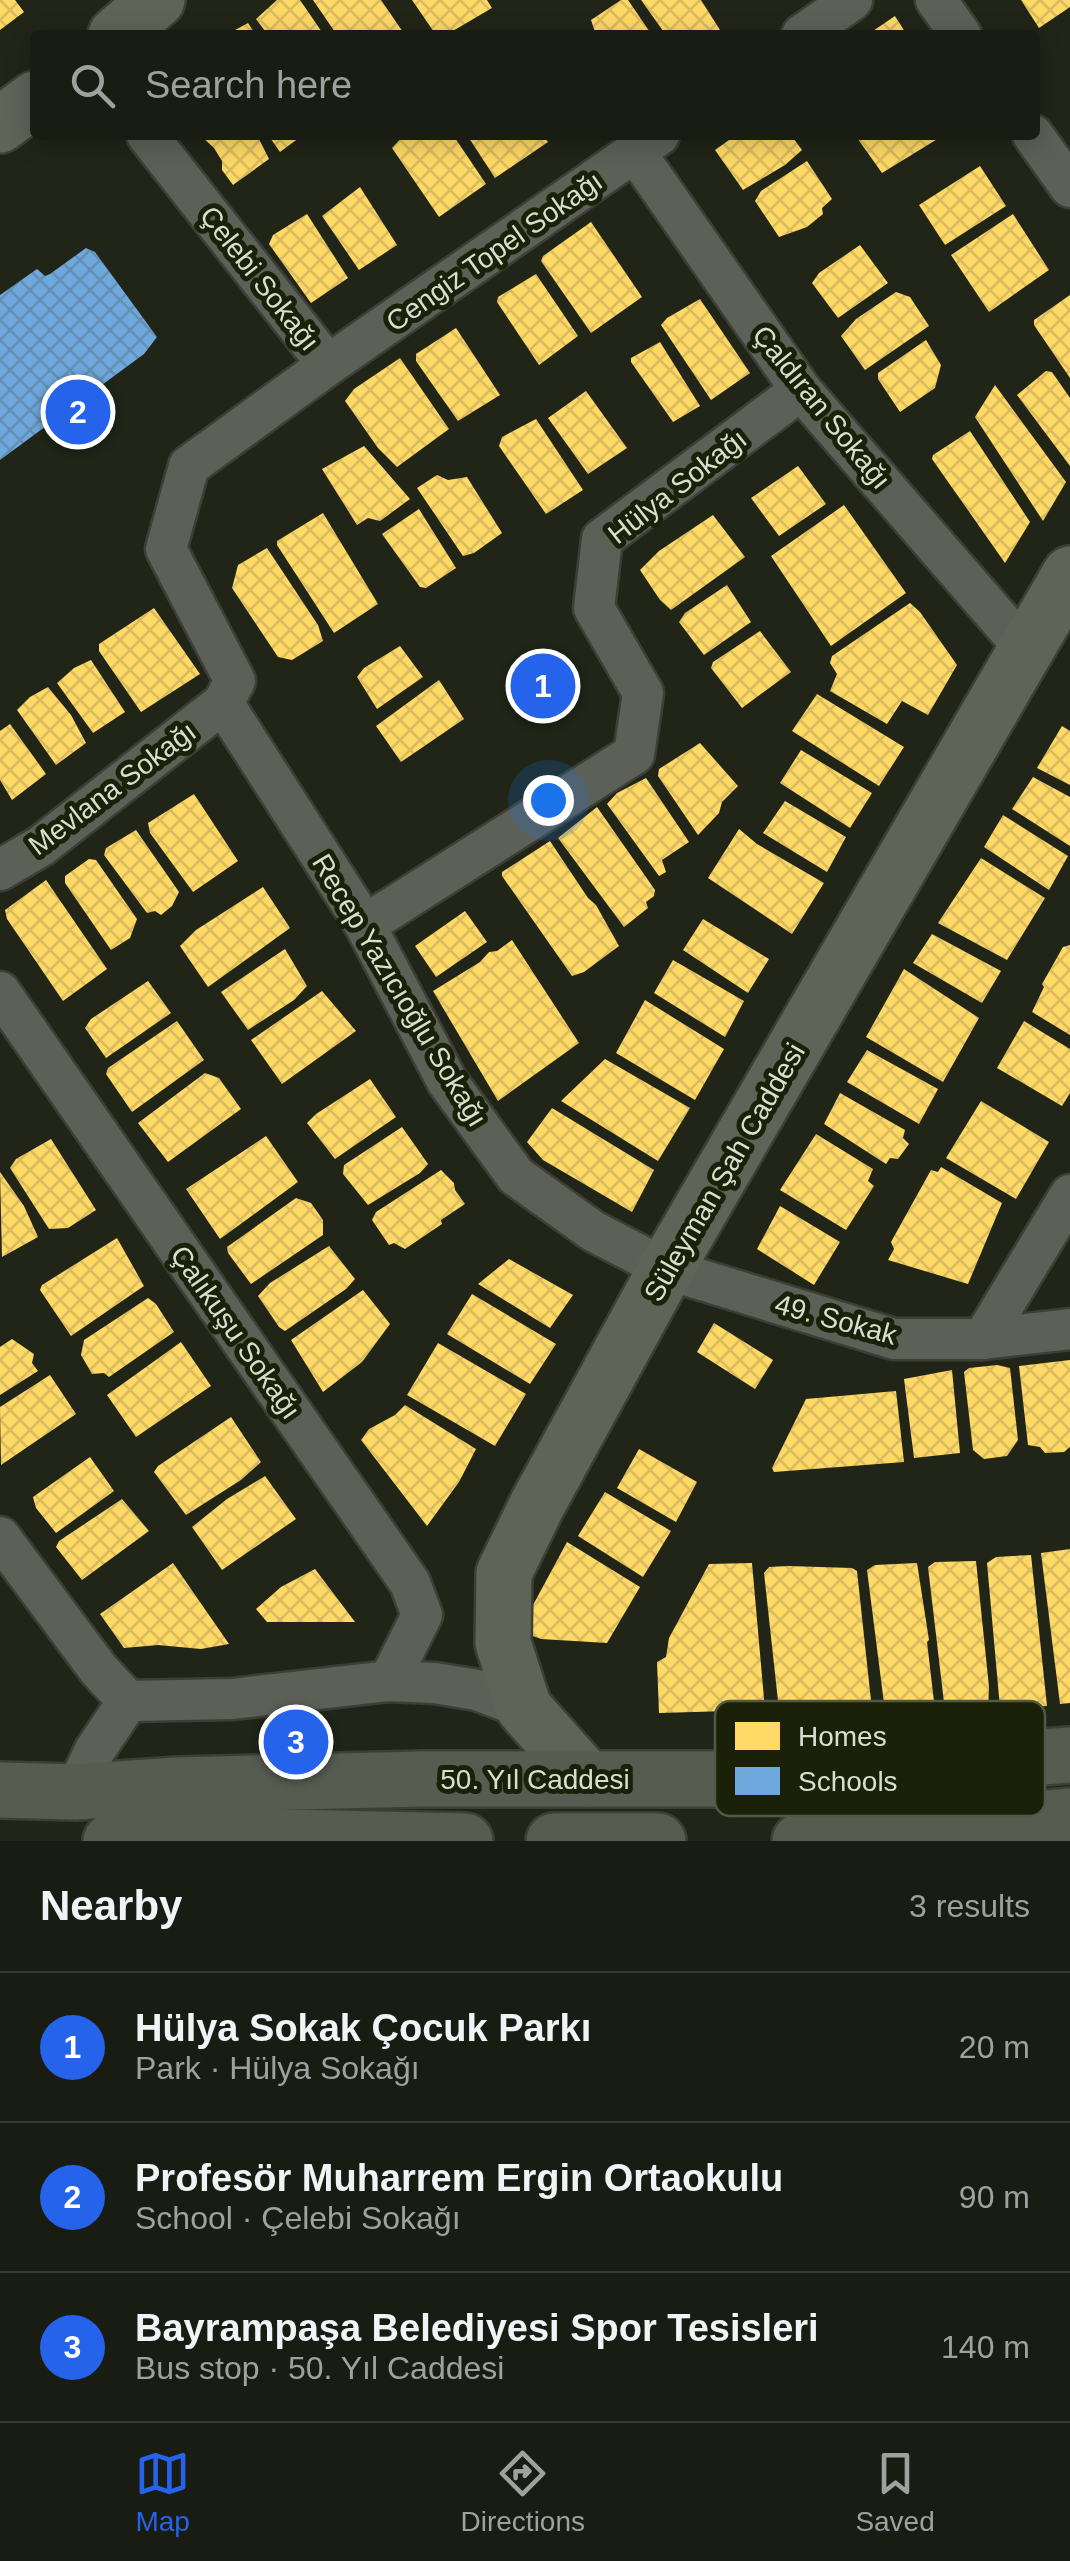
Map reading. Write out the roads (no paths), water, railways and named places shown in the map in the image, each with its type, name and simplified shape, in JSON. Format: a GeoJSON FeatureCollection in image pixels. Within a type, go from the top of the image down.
{"type":"FeatureCollection","features":[{"type":"Feature","properties":{"kind":"main road","name":"50. Yıl Caddesi"},"geometry":{"type":"LineString","coordinates":[[1045,1758],[1070,1756]]}},
{"type":"Feature","properties":{"kind":"main road","name":"50. Yıl Caddesi"},"geometry":{"type":"LineString","coordinates":[[0,1790],[77,1816],[177,1785],[715,1778]]}},
{"type":"Feature","properties":{"kind":"main road"},"geometry":{"type":"LineString","coordinates":[[587,1779],[638,1841]]}},
{"type":"Feature","properties":{"kind":"main road"},"geometry":{"type":"LineString","coordinates":[[800,1841],[1070,1816]]}},
{"type":"Feature","properties":{"kind":"main road"},"geometry":{"type":"LineString","coordinates":[[111,1841],[192,1836],[466,1841]]}},
{"type":"Feature","properties":{"kind":"main road"},"geometry":{"type":"LineString","coordinates":[[554,1841],[658,1841]]}},
{"type":"Feature","properties":{"kind":"street"},"geometry":{"type":"LineString","coordinates":[[122,30],[157,0]]}},
{"type":"Feature","properties":{"kind":"street"},"geometry":{"type":"LineString","coordinates":[[809,30],[852,0]]}},
{"type":"Feature","properties":{"kind":"street"},"geometry":{"type":"LineString","coordinates":[[936,0],[957,30]]}},
{"type":"Feature","properties":{"kind":"street"},"geometry":{"type":"LineString","coordinates":[[0,125],[30,103]]}},
{"type":"Feature","properties":{"kind":"street","name":"Çelebi Sokağı"},"geometry":{"type":"LineString","coordinates":[[151,140],[328,365],[189,466],[166,549],[235,681],[223,703]]}},
{"type":"Feature","properties":{"kind":"street"},"geometry":{"type":"LineString","coordinates":[[1037,140],[1070,186]]}},
{"type":"Feature","properties":{"kind":"street","name":"Cengiz Topel Sokağı"},"geometry":{"type":"LineString","coordinates":[[328,365],[647,144]]}},
{"type":"Feature","properties":{"kind":"street","name":"Çaldıran Sokağı"},"geometry":{"type":"LineString","coordinates":[[647,144],[801,390],[1026,650]]}},
{"type":"Feature","properties":{"kind":"street","name":"Hülya Sokağı"},"geometry":{"type":"LineString","coordinates":[[365,924],[634,754],[643,693],[594,608],[602,539],[801,390]]}},
{"type":"Feature","properties":{"kind":"street","name":"Süleyman Şah Caddesi"},"geometry":{"type":"LineString","coordinates":[[587,1779],[524,1708],[503,1642],[504,1573],[666,1269],[1070,574]]}},
{"type":"Feature","properties":{"kind":"street","name":"Mevlana Sokağı"},"geometry":{"type":"LineString","coordinates":[[0,870],[41,846],[223,703]]}},
{"type":"Feature","properties":{"kind":"street","name":"Recep Yazıcıoğlu Sokağı"},"geometry":{"type":"LineString","coordinates":[[223,703],[365,924],[447,1080],[516,1176],[593,1231],[666,1269]]}},
{"type":"Feature","properties":{"kind":"street","name":"Çalıkuşu Sokağı"},"geometry":{"type":"LineString","coordinates":[[0,992],[410,1583],[422,1615],[410,1646],[389,1681]]}},
{"type":"Feature","properties":{"kind":"street"},"geometry":{"type":"LineString","coordinates":[[982,1338],[1070,1195]]}},
{"type":"Feature","properties":{"kind":"street","name":"49. Sokak"},"geometry":{"type":"LineString","coordinates":[[666,1269],[894,1339],[982,1338],[1070,1328]]}},
{"type":"Feature","properties":{"kind":"street"},"geometry":{"type":"LineString","coordinates":[[0,1537],[99,1670],[128,1701],[232,1699],[389,1681],[477,1690],[524,1708]]}},
{"type":"Feature","properties":{"kind":"street"},"geometry":{"type":"LineString","coordinates":[[77,1816],[94,1750],[128,1701]]}},
{"type":"Feature","properties":{"kind":"place","name":"Profesör Muharrem Ergin Ortaokulu"},"geometry":{"type":"Point","coordinates":[78,412]}},
{"type":"Feature","properties":{"kind":"place","name":"Hülya Sokak Çocuk Parkı"},"geometry":{"type":"Point","coordinates":[543,686]}},
{"type":"Feature","properties":{"kind":"place","name":"Bayrampaşa Belediyesi Spor Tesisleri"},"geometry":{"type":"Point","coordinates":[296,1742]}}]}
